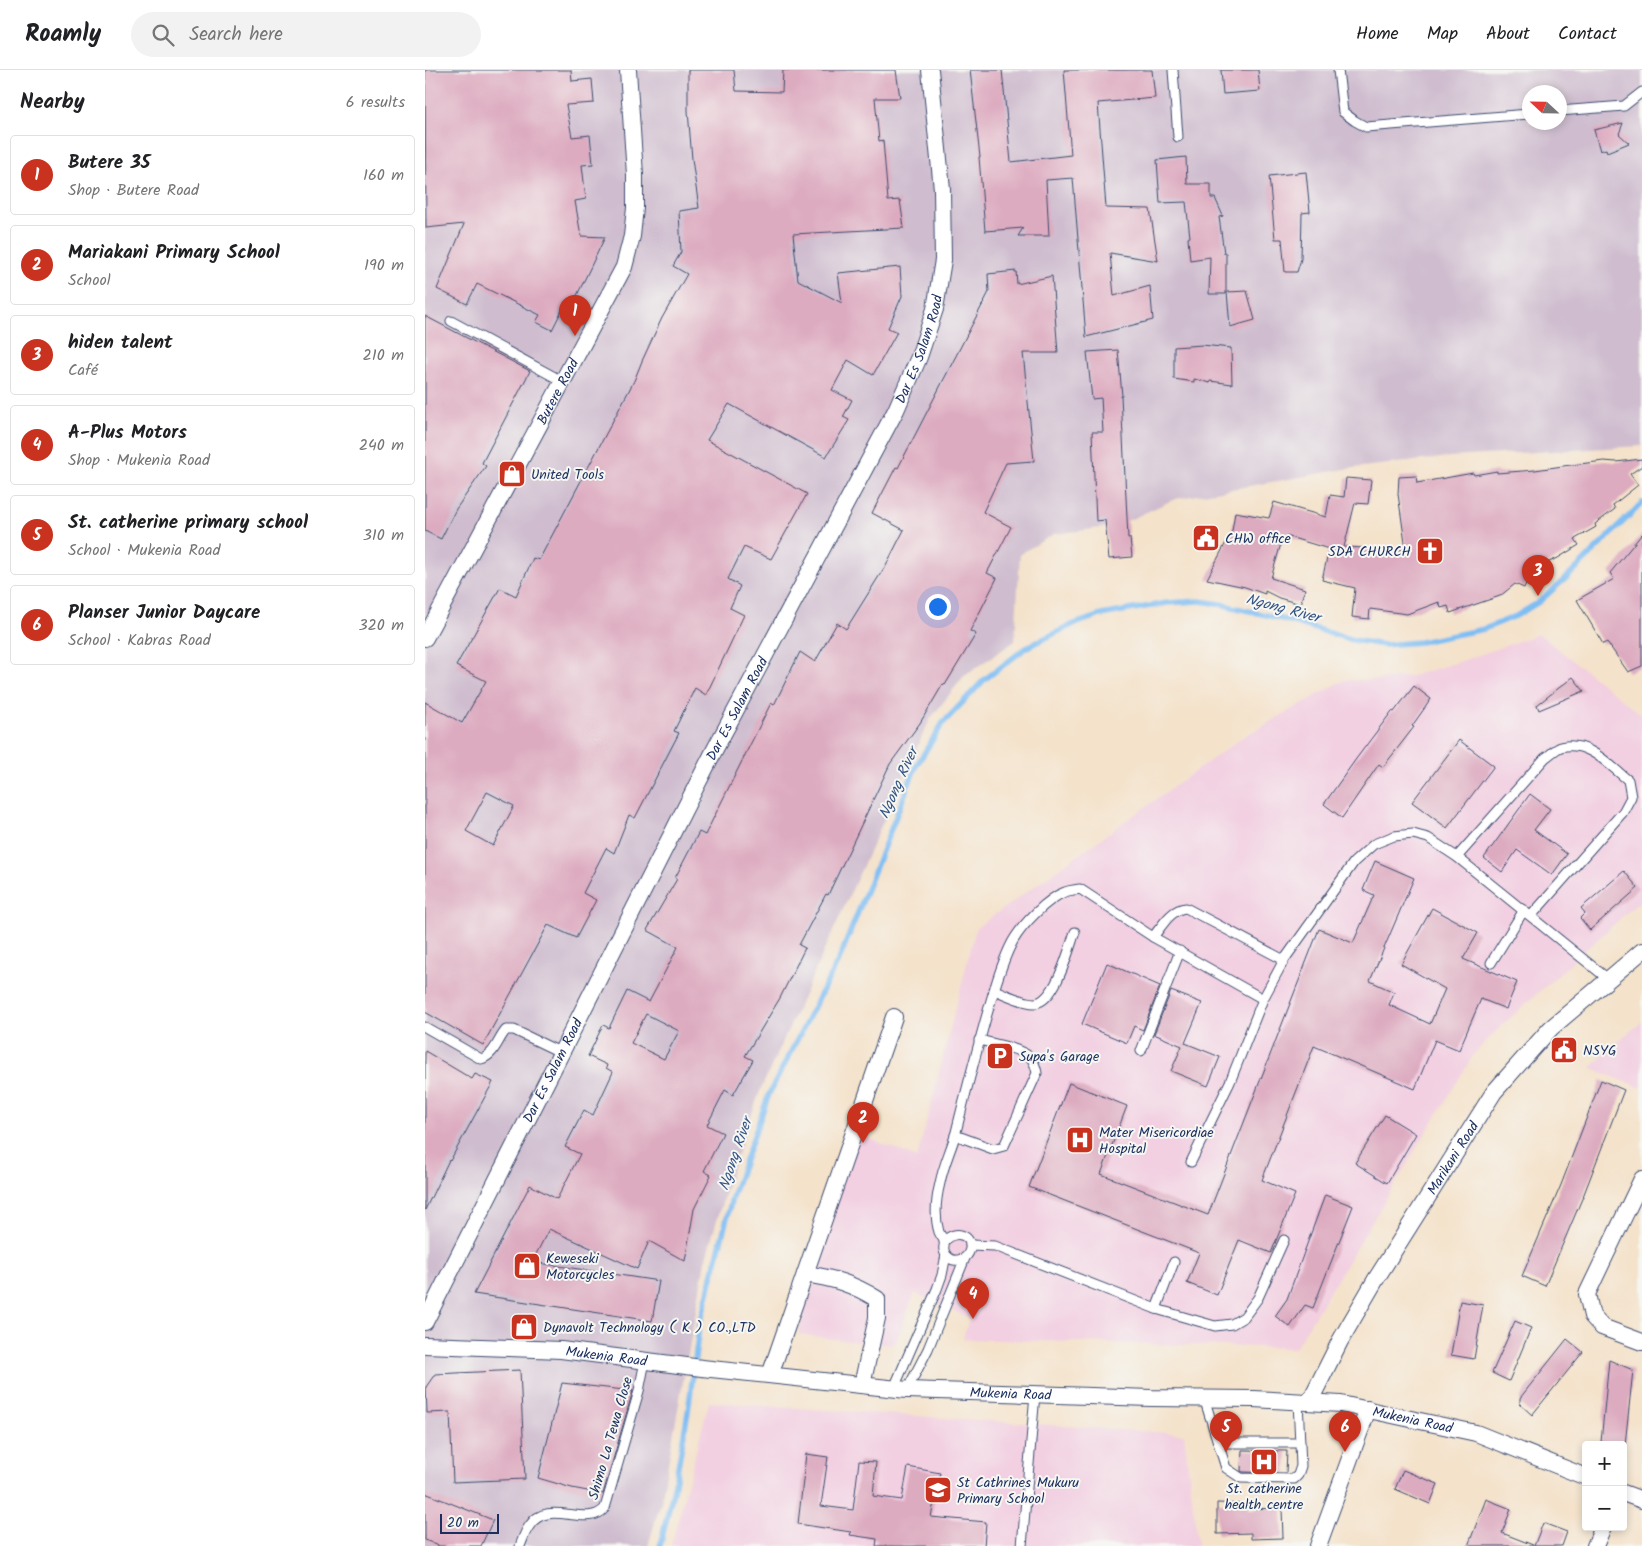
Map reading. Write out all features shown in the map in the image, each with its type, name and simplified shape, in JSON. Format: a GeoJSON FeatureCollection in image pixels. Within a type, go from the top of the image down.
{"type":"FeatureCollection","features":[{"type":"Feature","properties":{"kind":"street","name":"Butere Road"},"geometry":{"type":"LineString","coordinates":[[425,638],[624,267],[632,236],[635,208],[635,175],[627,70]]}},
{"type":"Feature","properties":{"kind":"street","name":"Dar Es Salam Road"},"geometry":{"type":"LineString","coordinates":[[425,1322],[715,749],[896,410],[919,357],[935,309],[943,260],[942,189],[930,70]]}},
{"type":"Feature","properties":{"kind":"street","name":"Marikani Road"},"geometry":{"type":"LineString","coordinates":[[1304,1401],[1376,1279],[1494,1092],[1551,1028],[1642,952]]}},
{"type":"Feature","properties":{"kind":"street"},"geometry":{"type":"LineString","coordinates":[[770,1375],[894,1017]]}},
{"type":"Feature","properties":{"kind":"street"},"geometry":{"type":"LineString","coordinates":[[1642,1179],[1587,1294],[1592,1316],[1602,1327],[1642,1342]]}},
{"type":"Feature","properties":{"kind":"street"},"geometry":{"type":"LineString","coordinates":[[805,1274],[832,1278],[850,1284],[877,1298],[877,1318],[862,1385]]}},
{"type":"Feature","properties":{"kind":"street","name":"Mukenia Road"},"geometry":{"type":"LineString","coordinates":[[425,1345],[561,1350],[702,1368],[900,1389],[1151,1398],[1304,1401],[1341,1404],[1476,1433],[1582,1476]]}},
{"type":"Feature","properties":{"kind":"street"},"geometry":{"type":"LineString","coordinates":[[1318,1546],[1368,1409]]}},
{"type":"Feature","properties":{"kind":"street"},"geometry":{"type":"LineString","coordinates":[[1627,1494],[1642,1500]]}},
{"type":"Feature","properties":{"kind":"street"},"geometry":{"type":"LineString","coordinates":[[1595,1546],[1601,1531]]}},
{"type":"Feature","properties":{"kind":"lane"},"geometry":{"type":"LineString","coordinates":[[1173,70],[1177,137]]}},
{"type":"Feature","properties":{"kind":"lane"},"geometry":{"type":"LineString","coordinates":[[1338,70],[1343,112],[1366,127],[1522,115]]}},
{"type":"Feature","properties":{"kind":"lane"},"geometry":{"type":"LineString","coordinates":[[1567,110],[1625,106],[1642,92]]}},
{"type":"Feature","properties":{"kind":"lane"},"geometry":{"type":"LineString","coordinates":[[451,321],[561,382]]}},
{"type":"Feature","properties":{"kind":"lane"},"geometry":{"type":"LineString","coordinates":[[1457,857],[1545,758],[1559,748],[1574,746],[1592,751],[1628,780],[1631,797],[1623,812],[1528,913],[1491,963]]}},
{"type":"Feature","properties":{"kind":"lane"},"geometry":{"type":"LineString","coordinates":[[1191,1162],[1246,1047],[1263,999],[1284,960],[1354,862],[1375,844],[1394,836],[1413,834],[1428,838],[1457,857],[1608,979]]}},
{"type":"Feature","properties":{"kind":"lane"},"geometry":{"type":"LineString","coordinates":[[944,1242],[939,1233],[936,1220],[936,1200],[1002,962],[1014,939],[1045,905],[1065,892],[1080,889],[1153,937],[1263,999]]}},
{"type":"Feature","properties":{"kind":"lane"},"geometry":{"type":"LineString","coordinates":[[1153,937],[1179,908],[1186,908],[1284,960]]}},
{"type":"Feature","properties":{"kind":"lane"},"geometry":{"type":"LineString","coordinates":[[995,990],[1034,1003],[1043,1001],[1054,989],[1075,932]]}},
{"type":"Feature","properties":{"kind":"lane"},"geometry":{"type":"LineString","coordinates":[[1141,1051],[1180,951]]}},
{"type":"Feature","properties":{"kind":"lane"},"geometry":{"type":"LineString","coordinates":[[425,1027],[481,1060],[487,1058],[506,1030],[514,1030],[562,1053]]}},
{"type":"Feature","properties":{"kind":"lane"},"geometry":{"type":"LineString","coordinates":[[955,1135],[993,1149],[1004,1146],[1037,1073],[1030,1057],[1017,1051],[979,1040]]}},
{"type":"Feature","properties":{"kind":"lane"},"geometry":{"type":"LineString","coordinates":[[962,1234],[970,1246],[969,1252],[928,1349],[900,1389],[943,1275],[946,1256],[943,1249],[944,1242],[949,1236],[962,1234]]}},
{"type":"Feature","properties":{"kind":"lane"},"geometry":{"type":"LineString","coordinates":[[970,1246],[995,1246],[1156,1309],[1215,1326],[1232,1324],[1244,1317],[1258,1298],[1284,1240]]}},
{"type":"Feature","properties":{"kind":"lane"},"geometry":{"type":"LineString","coordinates":[[946,1256],[958,1260],[965,1258]]}},
{"type":"Feature","properties":{"kind":"lane"},"geometry":{"type":"LineString","coordinates":[[1156,1309],[1174,1262]]}},
{"type":"Feature","properties":{"kind":"lane","name":"Shimo La Tewa Close"},"geometry":{"type":"LineString","coordinates":[[520,1546],[530,1524],[540,1515],[548,1513],[592,1516],[601,1513],[605,1508],[636,1400],[652,1361]]}},
{"type":"Feature","properties":{"kind":"lane"},"geometry":{"type":"LineString","coordinates":[[1022,1546],[1035,1394]]}},
{"type":"Feature","properties":{"kind":"lane"},"geometry":{"type":"LineString","coordinates":[[1204,1398],[1226,1468],[1241,1478],[1294,1479],[1298,1475],[1301,1466],[1300,1443],[1304,1401]]}},
{"type":"Feature","properties":{"kind":"lane"},"geometry":{"type":"LineString","coordinates":[[1219,1443],[1300,1443]]}},
{"type":"Feature","properties":{"kind":"shaded area"},"geometry":{"type":"Polygon","coordinates":[[[425,70],[1642,70],[1642,446],[1449,457],[1345,469],[1175,499],[1116,526],[1054,534],[1020,554],[1015,641],[964,676],[930,719],[760,1091],[730,1175],[705,1261],[661,1502],[648,1546],[425,1546],[425,70]]]}},
{"type":"Feature","properties":{"kind":"shaded area"},"geometry":{"type":"Polygon","coordinates":[[[1539,634],[1642,715],[1642,899],[1499,1028],[1474,1054],[1295,1348],[963,1339],[969,1318],[915,1293],[895,1344],[870,1344],[798,1334],[854,1132],[917,1158],[976,928],[1243,737],[1344,680],[1378,680],[1411,676],[1459,662],[1539,634]]]}},
{"type":"Feature","properties":{"kind":"shaded area"},"geometry":{"type":"Polygon","coordinates":[[[1642,1022],[1642,1088],[1591,1068],[1613,1045],[1642,1022]]]}},
{"type":"Feature","properties":{"kind":"shaded area","name":"St Cathrines Mukuru Primary School"},"geometry":{"type":"Polygon","coordinates":[[[709,1402],[1184,1434],[1198,1546],[671,1546],[709,1402]]]}},
{"type":"Feature","properties":{"kind":"building"},"geometry":{"type":"Polygon","coordinates":[[[425,70],[571,70],[572,81],[592,79],[594,103],[566,105],[572,137],[590,135],[593,164],[582,165],[586,199],[575,201],[581,236],[605,237],[570,310],[564,306],[552,330],[536,322],[540,315],[477,284],[467,304],[437,289],[464,224],[426,228],[425,70]]]}},
{"type":"Feature","properties":{"kind":"building"},"geometry":{"type":"Polygon","coordinates":[[[688,70],[734,70],[736,91],[782,92],[783,70],[896,70],[900,98],[875,98],[879,141],[883,140],[888,201],[900,200],[904,228],[793,234],[798,280],[842,303],[838,273],[900,267],[902,296],[888,328],[897,332],[873,375],[848,360],[832,390],[852,400],[843,417],[849,420],[826,457],[729,404],[707,440],[807,494],[771,559],[744,547],[728,579],[740,586],[730,608],[744,615],[706,695],[695,688],[674,731],[679,733],[635,818],[629,815],[614,853],[606,848],[583,893],[596,900],[576,938],[548,925],[483,1045],[425,1012],[425,702],[462,723],[486,681],[456,666],[500,588],[516,596],[533,558],[539,560],[634,381],[662,318],[687,274],[673,266],[681,252],[679,211],[699,208],[688,111],[688,70]],[[487,792],[466,831],[493,846],[514,806],[487,792]]]}},
{"type":"Feature","properties":{"kind":"building"},"geometry":{"type":"Polygon","coordinates":[[[970,70],[1002,70],[1011,162],[1071,155],[1064,70],[1152,70],[1155,98],[1098,103],[1106,208],[1150,209],[1158,261],[1110,253],[1114,296],[1150,286],[1153,320],[1086,337],[1073,178],[1046,180],[1049,236],[1018,236],[1023,228],[985,231],[980,157],[970,70]]]}},
{"type":"Feature","properties":{"kind":"building"},"geometry":{"type":"Polygon","coordinates":[[[1221,70],[1258,70],[1260,91],[1223,94],[1221,70]]]}},
{"type":"Feature","properties":{"kind":"building"},"geometry":{"type":"Polygon","coordinates":[[[1623,123],[1619,134],[1629,143],[1607,152],[1606,149],[1600,151],[1594,130],[1623,123]]]}},
{"type":"Feature","properties":{"kind":"building"},"geometry":{"type":"Polygon","coordinates":[[[1186,157],[1187,184],[1211,184],[1211,198],[1215,198],[1223,216],[1219,217],[1224,253],[1226,253],[1226,294],[1209,294],[1210,257],[1190,260],[1188,238],[1190,237],[1186,202],[1160,203],[1157,160],[1186,157]]]}},
{"type":"Feature","properties":{"kind":"building"},"geometry":{"type":"Polygon","coordinates":[[[1306,172],[1310,212],[1302,213],[1301,259],[1297,272],[1285,272],[1282,239],[1275,239],[1269,176],[1306,172]]]}},
{"type":"Feature","properties":{"kind":"building"},"geometry":{"type":"Polygon","coordinates":[[[1016,271],[1017,284],[1052,276],[1058,353],[1023,353],[1034,461],[1006,463],[983,512],[1011,527],[987,573],[997,578],[970,631],[976,634],[920,723],[890,764],[828,895],[826,894],[799,945],[805,948],[780,998],[745,1056],[753,1060],[733,1095],[725,1090],[707,1125],[723,1133],[704,1171],[711,1175],[694,1209],[685,1261],[649,1241],[637,1269],[549,1229],[532,1262],[659,1281],[652,1321],[474,1294],[530,1185],[557,1199],[580,1154],[565,1147],[584,1110],[593,1115],[613,1072],[606,1068],[607,1065],[588,1056],[603,1025],[609,1028],[627,991],[649,1002],[678,947],[647,930],[677,879],[675,878],[699,832],[705,835],[771,703],[774,705],[800,652],[815,662],[837,623],[846,629],[886,565],[904,530],[872,513],[896,467],[898,468],[989,292],[988,274],[1016,271]],[[646,1014],[631,1043],[664,1059],[679,1031],[646,1014]]]}},
{"type":"Feature","properties":{"kind":"building"},"geometry":{"type":"Polygon","coordinates":[[[1247,291],[1255,320],[1230,327],[1227,292],[1247,291]]]}},
{"type":"Feature","properties":{"kind":"building"},"geometry":{"type":"Polygon","coordinates":[[[425,316],[530,371],[482,463],[486,466],[456,509],[441,539],[425,531],[425,316]]]}},
{"type":"Feature","properties":{"kind":"building"},"geometry":{"type":"Polygon","coordinates":[[[1202,345],[1231,348],[1232,384],[1210,381],[1210,383],[1194,379],[1194,382],[1174,379],[1174,347],[1202,345]]]}},
{"type":"Feature","properties":{"kind":"building"},"geometry":{"type":"Polygon","coordinates":[[[1118,350],[1122,396],[1128,538],[1130,538],[1132,557],[1109,559],[1105,520],[1096,521],[1092,432],[1103,432],[1101,398],[1092,399],[1087,352],[1118,350]]]}},
{"type":"Feature","properties":{"kind":"building"},"geometry":{"type":"Polygon","coordinates":[[[1642,459],[1642,466],[1630,474],[1638,485],[1613,505],[1615,509],[1595,524],[1596,527],[1575,539],[1579,545],[1558,558],[1538,567],[1538,574],[1529,577],[1524,588],[1515,584],[1500,596],[1450,613],[1448,606],[1441,608],[1439,602],[1407,614],[1370,609],[1369,619],[1352,617],[1355,588],[1322,580],[1329,549],[1286,536],[1284,541],[1282,540],[1271,578],[1305,589],[1300,604],[1279,598],[1265,591],[1265,594],[1245,587],[1207,579],[1232,531],[1235,512],[1269,518],[1274,502],[1326,517],[1330,495],[1344,497],[1346,478],[1371,480],[1368,504],[1355,503],[1344,547],[1406,550],[1398,494],[1399,477],[1416,476],[1417,483],[1473,473],[1474,475],[1497,471],[1497,473],[1535,470],[1604,461],[1616,462],[1642,459]]]}},
{"type":"Feature","properties":{"kind":"building"},"geometry":{"type":"Polygon","coordinates":[[[1642,534],[1642,666],[1628,672],[1607,642],[1603,644],[1577,600],[1614,579],[1610,573],[1642,534]]]}},
{"type":"Feature","properties":{"kind":"building"},"geometry":{"type":"Polygon","coordinates":[[[1573,677],[1584,691],[1539,710],[1537,705],[1573,677]]]}},
{"type":"Feature","properties":{"kind":"building"},"geometry":{"type":"Polygon","coordinates":[[[1414,686],[1431,699],[1412,726],[1414,727],[1383,767],[1379,764],[1342,818],[1324,804],[1392,711],[1394,712],[1414,686]]]}},
{"type":"Feature","properties":{"kind":"building"},"geometry":{"type":"Polygon","coordinates":[[[1459,740],[1494,766],[1447,828],[1412,802],[1459,740]]]}},
{"type":"Feature","properties":{"kind":"building"},"geometry":{"type":"Polygon","coordinates":[[[1530,794],[1550,809],[1534,830],[1567,854],[1552,875],[1517,850],[1502,872],[1484,858],[1530,794]]]}},
{"type":"Feature","properties":{"kind":"building"},"geometry":{"type":"Polygon","coordinates":[[[1375,861],[1414,878],[1370,981],[1394,992],[1389,1005],[1430,1024],[1445,989],[1401,964],[1432,908],[1478,933],[1463,959],[1517,982],[1506,1009],[1481,999],[1459,1050],[1435,1040],[1415,1089],[1314,1046],[1262,1180],[1295,1194],[1271,1253],[1239,1240],[1217,1295],[1187,1283],[1199,1253],[1029,1187],[1069,1083],[1127,1106],[1101,1174],[1208,1215],[1319,929],[1353,943],[1374,895],[1363,890],[1375,861]]]}},
{"type":"Feature","properties":{"kind":"building"},"geometry":{"type":"Polygon","coordinates":[[[1624,871],[1638,888],[1590,930],[1580,918],[1585,913],[1581,908],[1624,871]]]}},
{"type":"Feature","properties":{"kind":"building"},"geometry":{"type":"Polygon","coordinates":[[[1107,963],[1160,986],[1143,1030],[1134,1026],[1127,1043],[1082,1024],[1107,963]]]}},
{"type":"Feature","properties":{"kind":"building"},"geometry":{"type":"Polygon","coordinates":[[[1171,991],[1202,1003],[1185,1043],[1220,1057],[1208,1086],[1171,1071],[1182,1046],[1154,1034],[1171,991]]]}},
{"type":"Feature","properties":{"kind":"building"},"geometry":{"type":"Polygon","coordinates":[[[425,1051],[472,1079],[475,1074],[493,1082],[449,1160],[425,1210],[425,1051]]]}},
{"type":"Feature","properties":{"kind":"building"},"geometry":{"type":"Polygon","coordinates":[[[1601,1080],[1624,1090],[1584,1194],[1545,1286],[1522,1276],[1561,1185],[1601,1080]]]}},
{"type":"Feature","properties":{"kind":"building"},"geometry":{"type":"Polygon","coordinates":[[[1385,1115],[1416,1134],[1387,1183],[1355,1163],[1385,1115]]]}},
{"type":"Feature","properties":{"kind":"building"},"geometry":{"type":"Polygon","coordinates":[[[1325,1195],[1353,1206],[1313,1308],[1305,1305],[1290,1327],[1275,1316],[1287,1299],[1325,1195]]]}},
{"type":"Feature","properties":{"kind":"building"},"geometry":{"type":"Polygon","coordinates":[[[1460,1301],[1483,1305],[1474,1359],[1451,1355],[1460,1301]]]}},
{"type":"Feature","properties":{"kind":"building"},"geometry":{"type":"Polygon","coordinates":[[[1515,1321],[1531,1328],[1509,1381],[1492,1373],[1515,1321]]]}},
{"type":"Feature","properties":{"kind":"building"},"geometry":{"type":"Polygon","coordinates":[[[1567,1339],[1583,1352],[1532,1415],[1520,1404],[1520,1398],[1567,1339]]]}},
{"type":"Feature","properties":{"kind":"building"},"geometry":{"type":"Polygon","coordinates":[[[1609,1360],[1633,1370],[1625,1441],[1601,1441],[1609,1360]]]}},
{"type":"Feature","properties":{"kind":"building"},"geometry":{"type":"Polygon","coordinates":[[[520,1370],[525,1479],[453,1482],[450,1412],[427,1413],[426,1387],[435,1374],[520,1370]]]}},
{"type":"Feature","properties":{"kind":"building"},"geometry":{"type":"Polygon","coordinates":[[[562,1383],[633,1391],[603,1494],[572,1488],[538,1478],[562,1383]]]}},
{"type":"Feature","properties":{"kind":"building","name":"St. catherine health centre"},"geometry":{"type":"Polygon","coordinates":[[[1242,1450],[1287,1451],[1286,1473],[1241,1471],[1242,1450]]]}},
{"type":"Feature","properties":{"kind":"building"},"geometry":{"type":"Polygon","coordinates":[[[806,1454],[828,1457],[821,1506],[853,1510],[859,1461],[876,1462],[873,1496],[902,1500],[908,1467],[940,1473],[931,1517],[986,1522],[984,1546],[876,1546],[877,1539],[850,1535],[851,1532],[798,1524],[806,1454]]]}},
{"type":"Feature","properties":{"kind":"building"},"geometry":{"type":"Polygon","coordinates":[[[1403,1470],[1438,1484],[1430,1504],[1395,1489],[1403,1470]]]}},
{"type":"Feature","properties":{"kind":"building"},"geometry":{"type":"Polygon","coordinates":[[[425,1493],[493,1520],[481,1546],[439,1546],[425,1540],[425,1493]]]}},
{"type":"Feature","properties":{"kind":"building"},"geometry":{"type":"Polygon","coordinates":[[[1486,1499],[1511,1509],[1502,1533],[1533,1546],[1468,1546],[1486,1499]]]}},
{"type":"Feature","properties":{"kind":"building"},"geometry":{"type":"Polygon","coordinates":[[[1217,1503],[1248,1504],[1248,1509],[1282,1508],[1283,1538],[1251,1539],[1251,1533],[1217,1534],[1217,1503]]]}},
{"type":"Feature","properties":{"kind":"building"},"geometry":{"type":"Polygon","coordinates":[[[1543,1523],[1567,1532],[1562,1546],[1534,1546],[1543,1523]]]}},
{"type":"Feature","properties":{"kind":"waterway","name":"Ngong River"},"geometry":{"type":"LineString","coordinates":[[660,1546],[675,1483],[688,1412],[699,1328],[733,1194],[769,1094],[841,955],[916,766],[943,723],[984,680],[1027,647],[1074,624],[1101,615],[1167,603],[1199,601],[1220,604],[1290,621],[1353,640],[1384,645],[1420,642],[1484,629],[1516,616],[1539,602],[1575,570],[1642,503]]}},
{"type":"Feature","properties":{"kind":"place","name":"Butere 35"},"geometry":{"type":"Point","coordinates":[575,336]}},
{"type":"Feature","properties":{"kind":"place","name":"United Tools"},"geometry":{"type":"Point","coordinates":[512,474]}},
{"type":"Feature","properties":{"kind":"place","name":"CHW office"},"geometry":{"type":"Point","coordinates":[1206,538]}},
{"type":"Feature","properties":{"kind":"place","name":"SDA CHURCH"},"geometry":{"type":"Point","coordinates":[1430,551]}},
{"type":"Feature","properties":{"kind":"place","name":"hiden talent"},"geometry":{"type":"Point","coordinates":[1538,596]}},
{"type":"Feature","properties":{"kind":"place","name":"NSYG"},"geometry":{"type":"Point","coordinates":[1564,1050]}},
{"type":"Feature","properties":{"kind":"place","name":"Supa's Garage"},"geometry":{"type":"Point","coordinates":[1000,1056]}},
{"type":"Feature","properties":{"kind":"place","name":"Mater Misericordiae Hospital"},"geometry":{"type":"Point","coordinates":[1080,1140]}},
{"type":"Feature","properties":{"kind":"place","name":"Mariakani Primary School"},"geometry":{"type":"Point","coordinates":[863,1143]}},
{"type":"Feature","properties":{"kind":"place","name":"Keweseki Motorcycles"},"geometry":{"type":"Point","coordinates":[527,1266]}},
{"type":"Feature","properties":{"kind":"place","name":"A-Plus Motors"},"geometry":{"type":"Point","coordinates":[973,1319]}},
{"type":"Feature","properties":{"kind":"place","name":"Dynavolt Technology ( K ) CO.,LTD"},"geometry":{"type":"Point","coordinates":[524,1327]}},
{"type":"Feature","properties":{"kind":"place","name":"St. catherine primary school"},"geometry":{"type":"Point","coordinates":[1226,1452]}},
{"type":"Feature","properties":{"kind":"place","name":"Planser Junior Daycare"},"geometry":{"type":"Point","coordinates":[1345,1452]}},
{"type":"Feature","properties":{"kind":"place","name":"St. catherine health centre"},"geometry":{"type":"Point","coordinates":[1264,1462]}},
{"type":"Feature","properties":{"kind":"place","name":"St Cathrines Mukuru Primary School"},"geometry":{"type":"Point","coordinates":[938,1490]}}]}
